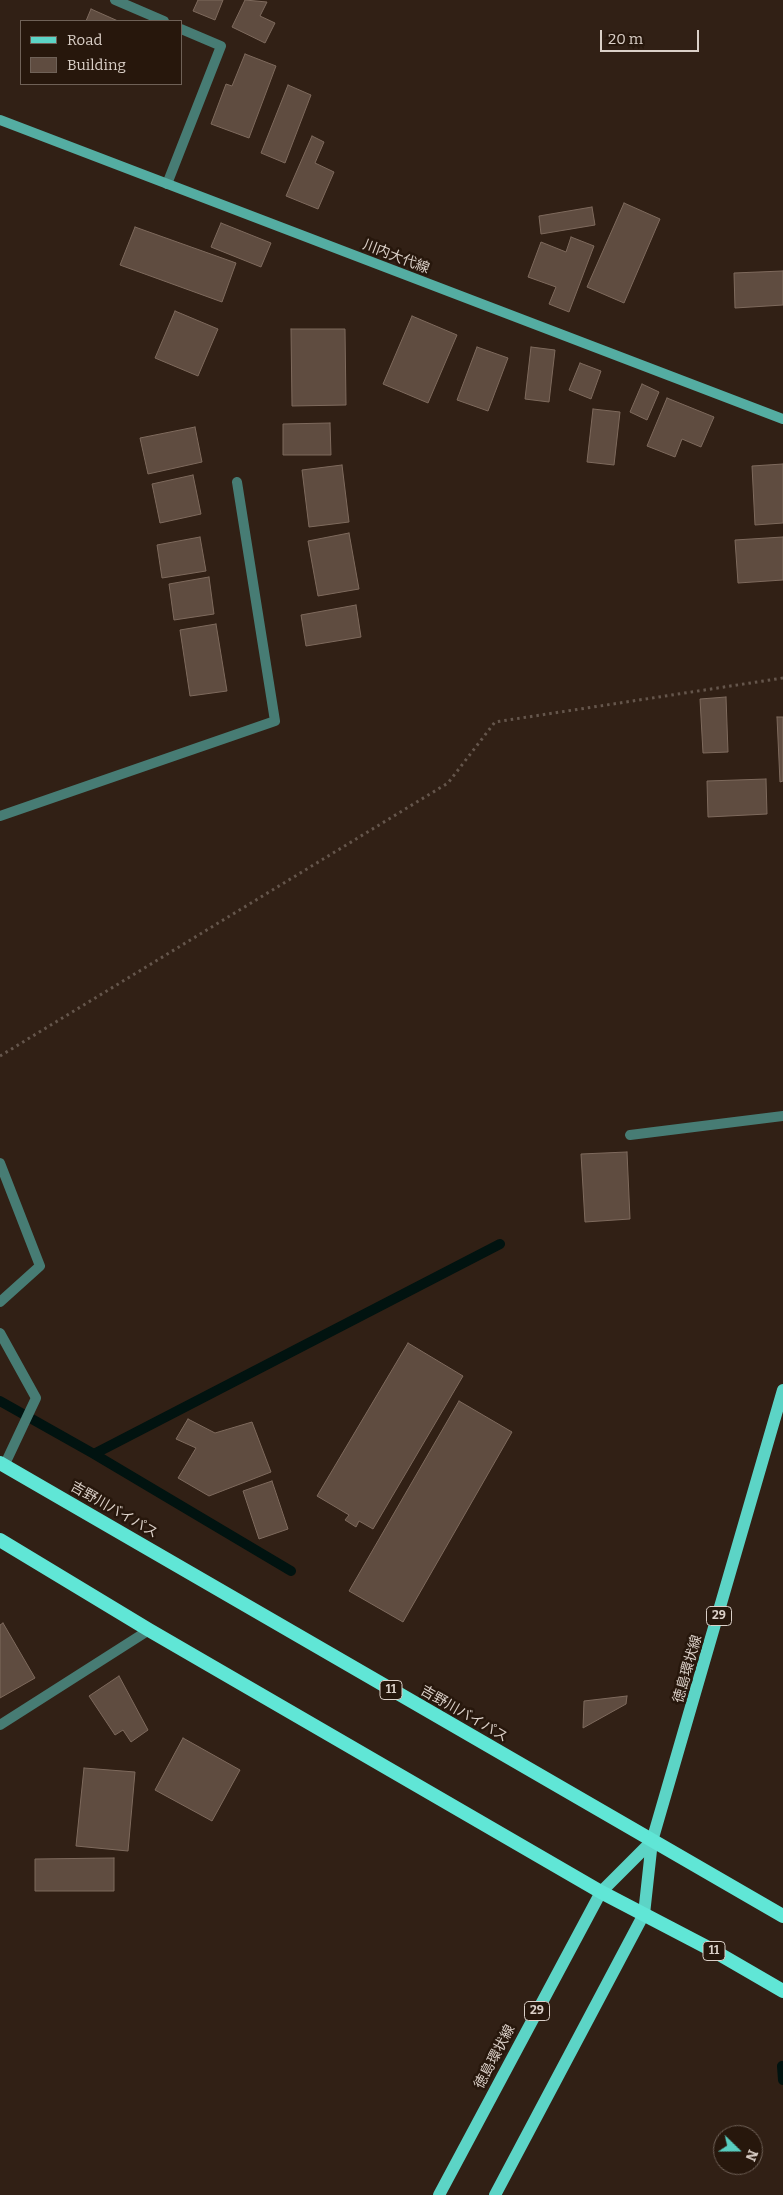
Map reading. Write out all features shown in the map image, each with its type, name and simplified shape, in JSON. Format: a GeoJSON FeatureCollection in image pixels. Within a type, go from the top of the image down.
{"type":"FeatureCollection","features":[{"type":"Feature","properties":{"kind":"highway","name":"吉野川バイパス"},"geometry":{"type":"LineString","coordinates":[[2,1464],[652,1842],[783,1916]]}},
{"type":"Feature","properties":{"kind":"highway","name":"11"},"geometry":{"type":"LineString","coordinates":[[0,1540],[148,1630],[601,1892],[783,1991]]}},
{"type":"Feature","properties":{"kind":"main road","name":"川内大代線"},"geometry":{"type":"LineString","coordinates":[[0,120],[783,419]]}},
{"type":"Feature","properties":{"kind":"main road","name":"徳島環状線"},"geometry":{"type":"LineString","coordinates":[[495,2195],[644,1914],[652,1842],[783,1390]]}},
{"type":"Feature","properties":{"kind":"main road","name":"徳島環状線"},"geometry":{"type":"LineString","coordinates":[[439,2195],[601,1892],[652,1842]]}},
{"type":"Feature","properties":{"kind":"street"},"geometry":{"type":"LineString","coordinates":[[116,0],[162,20]]}},
{"type":"Feature","properties":{"kind":"street"},"geometry":{"type":"LineString","coordinates":[[167,184],[220,46],[182,29]]}},
{"type":"Feature","properties":{"kind":"street"},"geometry":{"type":"LineString","coordinates":[[0,816],[275,721],[237,482]]}},
{"type":"Feature","properties":{"kind":"street"},"geometry":{"type":"LineString","coordinates":[[630,1135],[783,1116]]}},
{"type":"Feature","properties":{"kind":"street"},"geometry":{"type":"LineString","coordinates":[[0,1162],[40,1266],[0,1302]]}},
{"type":"Feature","properties":{"kind":"street"},"geometry":{"type":"LineString","coordinates":[[0,1333],[36,1398],[2,1464]]}},
{"type":"Feature","properties":{"kind":"street"},"geometry":{"type":"LineString","coordinates":[[0,1725],[148,1630]]}},
{"type":"Feature","properties":{"kind":"path"},"geometry":{"type":"LineString","coordinates":[[0,1056],[448,783],[496,722],[783,678]]}},
{"type":"Feature","properties":{"kind":"building"},"geometry":{"type":"Polygon","coordinates":[[[198,0],[223,0],[215,20],[193,11],[198,0]]]}},
{"type":"Feature","properties":{"kind":"building"},"geometry":{"type":"Polygon","coordinates":[[[245,0],[267,2],[260,16],[275,23],[265,43],[232,27],[245,0]]]}},
{"type":"Feature","properties":{"kind":"building"},"geometry":{"type":"Polygon","coordinates":[[[91,9],[116,20],[86,20],[91,9]]]}},
{"type":"Feature","properties":{"kind":"building"},"geometry":{"type":"Polygon","coordinates":[[[245,54],[276,66],[249,138],[211,124],[226,84],[232,86],[245,54]]]}},
{"type":"Feature","properties":{"kind":"building"},"geometry":{"type":"Polygon","coordinates":[[[288,85],[311,95],[285,163],[261,153],[288,85]]]}},
{"type":"Feature","properties":{"kind":"building"},"geometry":{"type":"Polygon","coordinates":[[[312,136],[324,142],[315,163],[334,172],[318,209],[286,196],[312,136]]]}},
{"type":"Feature","properties":{"kind":"building"},"geometry":{"type":"Polygon","coordinates":[[[624,203],[660,219],[624,303],[587,287],[624,203]]]}},
{"type":"Feature","properties":{"kind":"building"},"geometry":{"type":"Polygon","coordinates":[[[592,207],[595,225],[541,234],[539,216],[592,207]]]}},
{"type":"Feature","properties":{"kind":"building"},"geometry":{"type":"Polygon","coordinates":[[[221,223],[271,243],[261,267],[211,247],[221,223]]]}},
{"type":"Feature","properties":{"kind":"building"},"geometry":{"type":"Polygon","coordinates":[[[135,227],[236,263],[222,302],[120,265],[135,227]]]}},
{"type":"Feature","properties":{"kind":"building"},"geometry":{"type":"Polygon","coordinates":[[[571,237],[594,246],[569,312],[549,304],[556,287],[528,277],[541,242],[566,252],[571,237]]]}},
{"type":"Feature","properties":{"kind":"building"},"geometry":{"type":"Polygon","coordinates":[[[783,271],[783,305],[735,308],[734,273],[783,271]]]}},
{"type":"Feature","properties":{"kind":"building"},"geometry":{"type":"Polygon","coordinates":[[[175,311],[218,329],[198,376],[155,358],[175,311]]]}},
{"type":"Feature","properties":{"kind":"building"},"geometry":{"type":"Polygon","coordinates":[[[412,316],[457,335],[428,403],[383,384],[412,316]]]}},
{"type":"Feature","properties":{"kind":"building"},"geometry":{"type":"Polygon","coordinates":[[[291,329],[345,329],[346,405],[292,406],[291,329]]]}},
{"type":"Feature","properties":{"kind":"building"},"geometry":{"type":"Polygon","coordinates":[[[477,347],[508,358],[488,411],[457,400],[477,347]]]}},
{"type":"Feature","properties":{"kind":"building"},"geometry":{"type":"Polygon","coordinates":[[[531,347],[555,350],[549,402],[525,399],[531,347]]]}},
{"type":"Feature","properties":{"kind":"building"},"geometry":{"type":"Polygon","coordinates":[[[580,363],[601,371],[591,399],[569,390],[580,363]]]}},
{"type":"Feature","properties":{"kind":"building"},"geometry":{"type":"Polygon","coordinates":[[[642,384],[659,392],[647,420],[630,412],[642,384]]]}},
{"type":"Feature","properties":{"kind":"building"},"geometry":{"type":"Polygon","coordinates":[[[667,398],[714,417],[701,447],[682,439],[675,457],[647,446],[667,398]]]}},
{"type":"Feature","properties":{"kind":"building"},"geometry":{"type":"Polygon","coordinates":[[[593,409],[620,412],[614,465],[587,462],[593,409]]]}},
{"type":"Feature","properties":{"kind":"building"},"geometry":{"type":"Polygon","coordinates":[[[330,423],[331,455],[283,455],[283,424],[330,423]]]}},
{"type":"Feature","properties":{"kind":"building"},"geometry":{"type":"Polygon","coordinates":[[[195,427],[202,462],[148,474],[140,438],[195,427]]]}},
{"type":"Feature","properties":{"kind":"building"},"geometry":{"type":"Polygon","coordinates":[[[783,464],[783,523],[755,525],[752,466],[783,464]]]}},
{"type":"Feature","properties":{"kind":"building"},"geometry":{"type":"Polygon","coordinates":[[[342,465],[349,522],[309,527],[302,470],[342,465]]]}},
{"type":"Feature","properties":{"kind":"building"},"geometry":{"type":"Polygon","coordinates":[[[193,475],[201,514],[160,523],[152,484],[193,475]]]}},
{"type":"Feature","properties":{"kind":"building"},"geometry":{"type":"Polygon","coordinates":[[[349,533],[359,589],[318,596],[308,541],[349,533]]]}},
{"type":"Feature","properties":{"kind":"building"},"geometry":{"type":"Polygon","coordinates":[[[200,537],[206,571],[162,578],[157,545],[200,537]]]}},
{"type":"Feature","properties":{"kind":"building"},"geometry":{"type":"Polygon","coordinates":[[[783,537],[783,580],[738,583],[735,540],[783,537]]]}},
{"type":"Feature","properties":{"kind":"building"},"geometry":{"type":"Polygon","coordinates":[[[209,577],[214,614],[174,620],[169,584],[209,577]]]}},
{"type":"Feature","properties":{"kind":"building"},"geometry":{"type":"Polygon","coordinates":[[[356,605],[361,637],[306,646],[301,615],[356,605]]]}},
{"type":"Feature","properties":{"kind":"building"},"geometry":{"type":"Polygon","coordinates":[[[216,624],[227,691],[190,696],[180,630],[216,624]]]}},
{"type":"Feature","properties":{"kind":"building"},"geometry":{"type":"Polygon","coordinates":[[[726,697],[728,752],[703,753],[700,699],[726,697]]]}},
{"type":"Feature","properties":{"kind":"building"},"geometry":{"type":"Polygon","coordinates":[[[777,717],[783,717],[783,781],[780,782],[777,717]]]}},
{"type":"Feature","properties":{"kind":"building"},"geometry":{"type":"Polygon","coordinates":[[[766,779],[767,814],[708,817],[707,781],[766,779]]]}},
{"type":"Feature","properties":{"kind":"building"},"geometry":{"type":"Polygon","coordinates":[[[627,1152],[630,1219],[585,1222],[581,1154],[627,1152]]]}},
{"type":"Feature","properties":{"kind":"building"},"geometry":{"type":"Polygon","coordinates":[[[408,1343],[463,1376],[373,1529],[359,1521],[356,1527],[345,1520],[349,1515],[317,1496],[408,1343]]]}},
{"type":"Feature","properties":{"kind":"building"},"geometry":{"type":"Polygon","coordinates":[[[459,1401],[512,1432],[403,1622],[349,1591],[459,1401]]]}},
{"type":"Feature","properties":{"kind":"building"},"geometry":{"type":"Polygon","coordinates":[[[188,1419],[215,1433],[252,1422],[271,1472],[209,1496],[178,1478],[196,1448],[176,1439],[188,1419]]]}},
{"type":"Feature","properties":{"kind":"building"},"geometry":{"type":"Polygon","coordinates":[[[272,1481],[288,1529],[259,1539],[243,1491],[272,1481]]]}},
{"type":"Feature","properties":{"kind":"building"},"geometry":{"type":"Polygon","coordinates":[[[3,1623],[35,1678],[0,1698],[0,1625],[3,1623]]]}},
{"type":"Feature","properties":{"kind":"building"},"geometry":{"type":"Polygon","coordinates":[[[119,1676],[148,1730],[131,1742],[123,1730],[115,1735],[89,1696],[119,1676]]]}},
{"type":"Feature","properties":{"kind":"building"},"geometry":{"type":"Polygon","coordinates":[[[627,1696],[626,1704],[583,1728],[584,1701],[627,1696]]]}},
{"type":"Feature","properties":{"kind":"building"},"geometry":{"type":"Polygon","coordinates":[[[183,1738],[240,1770],[212,1821],[155,1790],[183,1738]]]}},
{"type":"Feature","properties":{"kind":"building"},"geometry":{"type":"Polygon","coordinates":[[[84,1768],[135,1772],[128,1851],[76,1846],[84,1768]]]}},
{"type":"Feature","properties":{"kind":"building"},"geometry":{"type":"Polygon","coordinates":[[[114,1858],[114,1891],[35,1891],[35,1859],[114,1858]]]}},
{"type":"Feature","properties":{"kind":"waterway"},"geometry":{"type":"LineString","coordinates":[[94,1454],[500,1244]]}},
{"type":"Feature","properties":{"kind":"waterway"},"geometry":{"type":"LineString","coordinates":[[0,1401],[94,1454],[291,1571]]}},
{"type":"Feature","properties":{"kind":"waterway"},"geometry":{"type":"LineString","coordinates":[[782,2066],[783,2080]]}}]}
